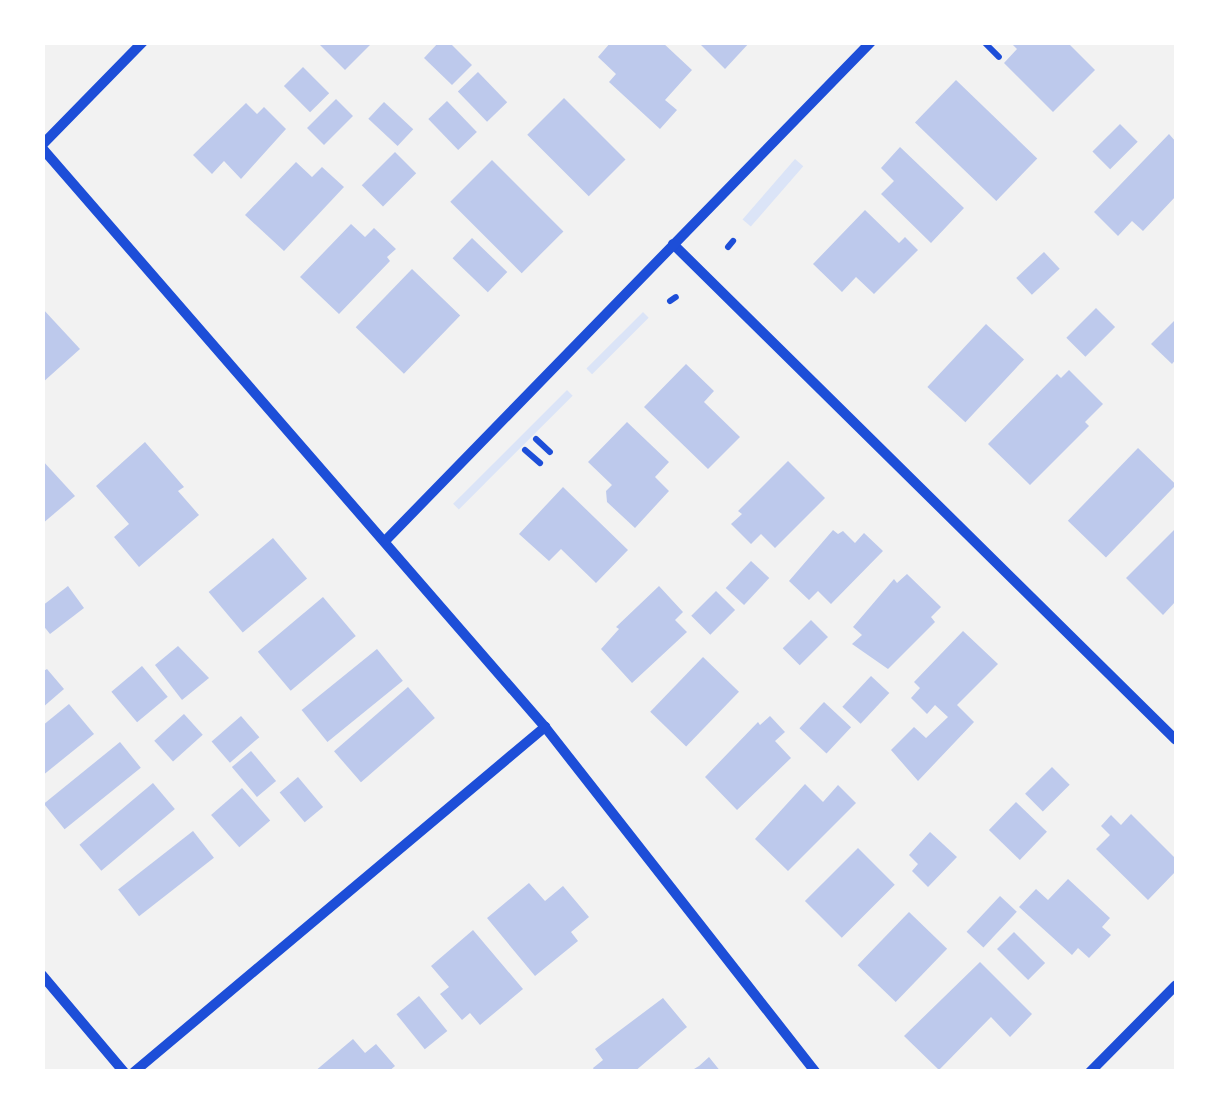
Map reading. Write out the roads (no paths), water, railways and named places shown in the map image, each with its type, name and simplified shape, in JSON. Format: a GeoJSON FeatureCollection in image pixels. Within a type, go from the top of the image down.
{"type":"FeatureCollection","features":[{"type":"Feature","properties":{"kind":"street"},"geometry":{"type":"LineString","coordinates":[[143,42],[42,147],[545,727],[816,1072]]}},
{"type":"Feature","properties":{"kind":"street"},"geometry":{"type":"LineString","coordinates":[[386,540],[871,42]]}},
{"type":"Feature","properties":{"kind":"street"},"geometry":{"type":"LineString","coordinates":[[673,244],[1176,740]]}},
{"type":"Feature","properties":{"kind":"street"},"geometry":{"type":"LineString","coordinates":[[134,1072],[545,727]]}},
{"type":"Feature","properties":{"kind":"street"},"geometry":{"type":"LineString","coordinates":[[42,974],[124,1072]]}},
{"type":"Feature","properties":{"kind":"street"},"geometry":{"type":"LineString","coordinates":[[1090,1072],[1176,985]]}}]}
